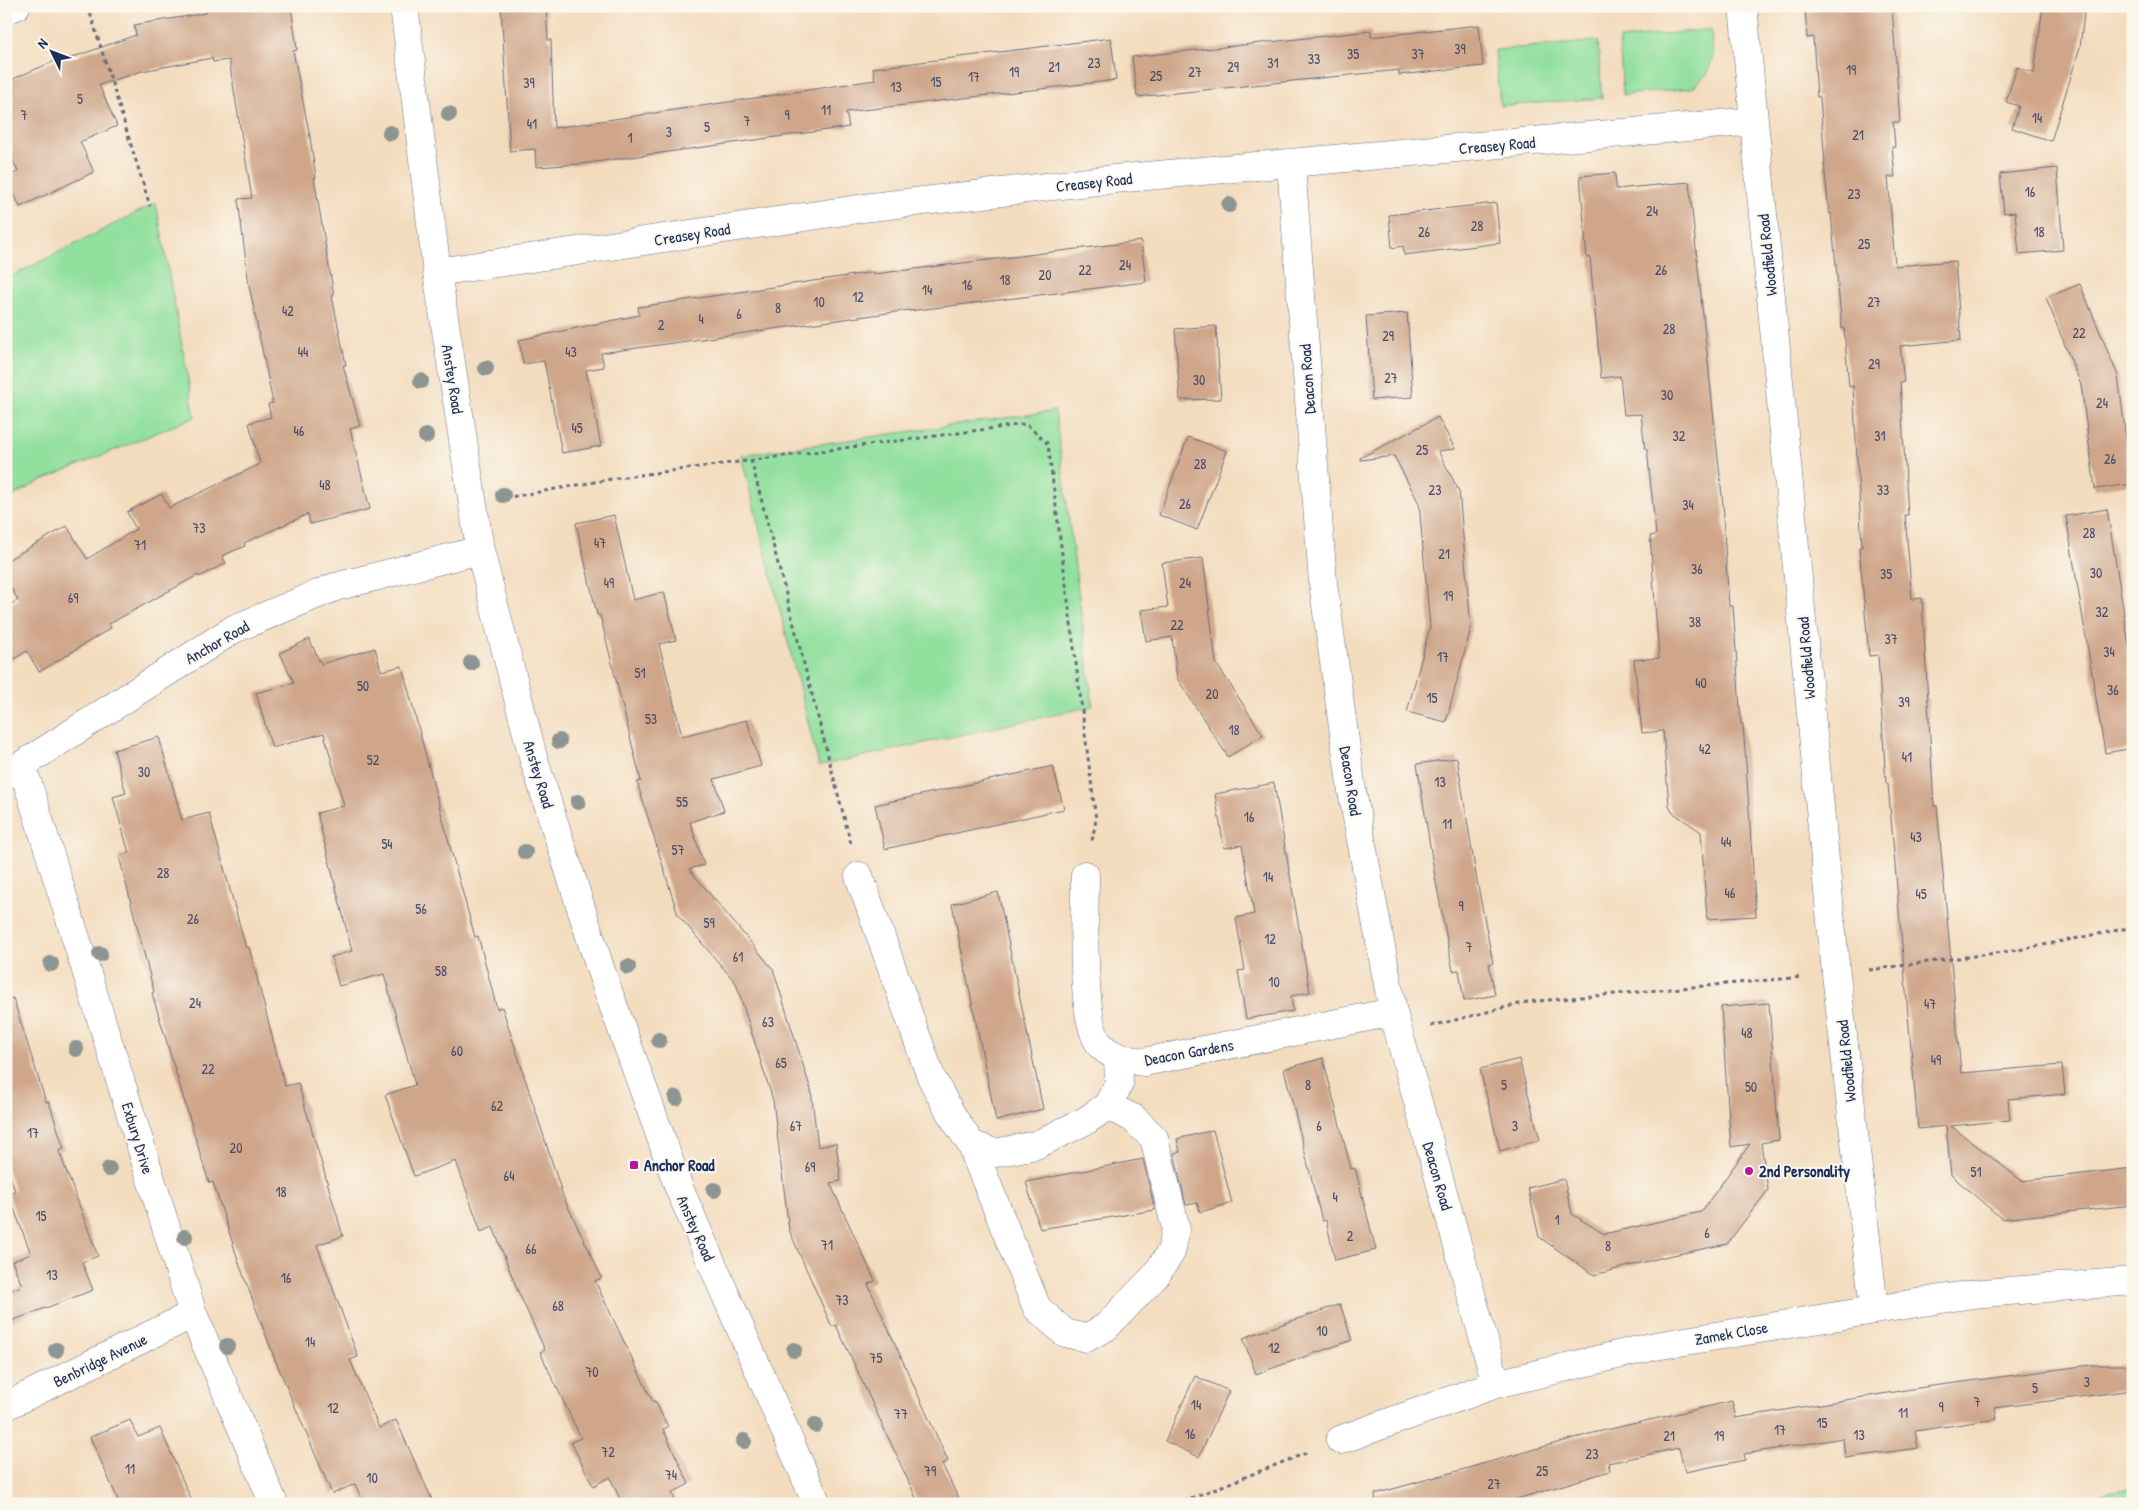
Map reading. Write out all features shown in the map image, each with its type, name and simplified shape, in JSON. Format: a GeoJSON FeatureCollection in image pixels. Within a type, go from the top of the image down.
{"type":"FeatureCollection","features":[{"type":"Feature","properties":{"kind":"street"},"geometry":{"type":"LineString","coordinates":[[6,10],[16,6]]}},
{"type":"Feature","properties":{"kind":"street","name":"Anstey Road"},"geometry":{"type":"LineString","coordinates":[[404,6],[437,272],[480,550],[533,757],[606,983],[679,1188],[817,1504]]}},
{"type":"Feature","properties":{"kind":"street","name":"Woodfield Road"},"geometry":{"type":"LineString","coordinates":[[1743,6],[1836,974],[1874,1309]]}},
{"type":"Feature","properties":{"kind":"street","name":"Creasey Road"},"geometry":{"type":"LineString","coordinates":[[437,272],[871,207],[1114,179],[1754,121]]}},
{"type":"Feature","properties":{"kind":"street","name":"Deacon Road"},"geometry":{"type":"LineString","coordinates":[[1291,164],[1323,583],[1352,791],[1396,1023],[1496,1384]]}},
{"type":"Feature","properties":{"kind":"street","name":"Anchor Road"},"geometry":{"type":"LineString","coordinates":[[14,770],[234,629],[335,587],[480,550]]}},
{"type":"Feature","properties":{"kind":"street","name":"Exbury Drive"},"geometry":{"type":"LineString","coordinates":[[14,770],[193,1314],[274,1504]]}},
{"type":"Feature","properties":{"kind":"street","name":"Deacon Gardens"},"geometry":{"type":"LineString","coordinates":[[1085,875],[1086,987],[1090,1023],[1100,1046],[1118,1058],[1144,1062],[1396,1023]]}},
{"type":"Feature","properties":{"kind":"street"},"geometry":{"type":"LineString","coordinates":[[859,876],[931,1077],[951,1114],[971,1144],[1037,1308],[1065,1333],[1086,1338],[1106,1327],[1156,1275],[1171,1252],[1176,1229],[1154,1138],[1133,1118],[1107,1106]]}},
{"type":"Feature","properties":{"kind":"street"},"geometry":{"type":"LineString","coordinates":[[971,1144],[995,1153],[1036,1145],[1087,1120],[1107,1106],[1119,1084],[1118,1058]]}},
{"type":"Feature","properties":{"kind":"street","name":"Zamek Close"},"geometry":{"type":"LineString","coordinates":[[1340,1440],[1496,1384],[1655,1346],[1972,1294],[2116,1280],[2133,1281]]}},
{"type":"Feature","properties":{"kind":"street","name":"Benbridge Avenue"},"geometry":{"type":"LineString","coordinates":[[6,1406],[193,1314]]}},
{"type":"Feature","properties":{"kind":"path"},"geometry":{"type":"LineString","coordinates":[[88,6],[150,206]]}},
{"type":"Feature","properties":{"kind":"path"},"geometry":{"type":"LineString","coordinates":[[473,503],[617,478],[1026,424],[1048,444],[1096,820],[1085,875]]}},
{"type":"Feature","properties":{"kind":"path"},"geometry":{"type":"LineString","coordinates":[[751,460],[859,876]]}},
{"type":"Feature","properties":{"kind":"path"},"geometry":{"type":"LineString","coordinates":[[1396,1023],[1527,1002],[1836,974],[2018,950],[2133,927]]}},
{"type":"Feature","properties":{"kind":"path"},"geometry":{"type":"LineString","coordinates":[[1176,1504],[1340,1440]]}},
{"type":"Feature","properties":{"kind":"green space"},"geometry":{"type":"Polygon","coordinates":[[[1711,29],[1713,57],[1707,74],[1692,88],[1623,95],[1619,39],[1711,29]]]}},
{"type":"Feature","properties":{"kind":"green space"},"geometry":{"type":"Polygon","coordinates":[[[1598,41],[1602,98],[1500,106],[1495,50],[1598,41]]]}},
{"type":"Feature","properties":{"kind":"green space"},"geometry":{"type":"Polygon","coordinates":[[[156,203],[195,417],[40,481],[6,500],[6,279],[156,203]]]}},
{"type":"Feature","properties":{"kind":"green space"},"geometry":{"type":"Polygon","coordinates":[[[1055,411],[1093,706],[819,766],[741,455],[1055,411]]]}},
{"type":"Feature","properties":{"kind":"green space"},"geometry":{"type":"Polygon","coordinates":[[[2133,1488],[2133,1504],[2030,1504],[2133,1488]]]}},
{"type":"Feature","properties":{"kind":"building"},"geometry":{"type":"Polygon","coordinates":[[[205,6],[291,6],[297,50],[293,51],[310,137],[316,178],[314,178],[334,296],[332,296],[346,365],[343,365],[360,426],[350,429],[370,509],[310,524],[308,514],[244,543],[245,546],[222,556],[226,563],[199,577],[198,575],[109,624],[111,628],[39,672],[27,651],[6,664],[6,607],[18,600],[6,579],[6,561],[67,526],[87,559],[136,529],[127,512],[162,494],[169,508],[260,464],[249,423],[271,417],[268,404],[273,403],[249,285],[238,199],[252,198],[229,60],[213,62],[212,58],[142,71],[99,85],[117,126],[80,142],[94,172],[20,207],[7,177],[18,172],[6,145],[6,82],[64,57],[65,60],[136,35],[134,25],[206,13],[205,6]]]}},
{"type":"Feature","properties":{"kind":"building"},"geometry":{"type":"Polygon","coordinates":[[[501,6],[546,6],[548,40],[551,40],[554,128],[875,80],[873,68],[1111,38],[1116,80],[846,112],[849,127],[581,164],[536,167],[535,149],[510,151],[501,6]]]}},
{"type":"Feature","properties":{"kind":"building"},"geometry":{"type":"Polygon","coordinates":[[[1805,6],[1892,6],[1900,122],[1893,122],[1895,147],[1892,147],[1895,177],[1888,177],[1895,266],[1955,261],[1961,340],[1900,346],[1904,382],[1900,382],[1908,515],[1905,515],[1912,599],[1922,598],[1934,806],[1937,806],[1961,1073],[2062,1065],[2065,1094],[2008,1099],[2010,1120],[1951,1126],[2022,1181],[2133,1168],[2133,1205],[2002,1219],[1951,1175],[1946,1126],[1918,1129],[1888,784],[1886,784],[1878,655],[1869,656],[1859,547],[1862,547],[1853,386],[1849,387],[1844,328],[1842,329],[1831,213],[1829,213],[1824,164],[1820,97],[1817,97],[1813,37],[1807,38],[1805,6]]]}},
{"type":"Feature","properties":{"kind":"building"},"geometry":{"type":"Polygon","coordinates":[[[2043,6],[2085,6],[2080,47],[2051,141],[2012,128],[2019,106],[2006,102],[2017,67],[2034,73],[2043,6]]]}},
{"type":"Feature","properties":{"kind":"building"},"geometry":{"type":"Polygon","coordinates":[[[1479,25],[1483,66],[1399,75],[1399,70],[1137,97],[1132,57],[1371,31],[1371,37],[1479,25]]]}},
{"type":"Feature","properties":{"kind":"building"},"geometry":{"type":"Polygon","coordinates":[[[2057,168],[2063,250],[2019,254],[2015,212],[2004,213],[2000,174],[2057,168]]]}},
{"type":"Feature","properties":{"kind":"building"},"geometry":{"type":"Polygon","coordinates":[[[1615,173],[1616,189],[1689,182],[1724,515],[1729,606],[1733,606],[1756,916],[1707,919],[1701,832],[1672,812],[1669,806],[1663,731],[1642,733],[1634,660],[1659,658],[1650,536],[1656,535],[1647,449],[1645,449],[1641,414],[1624,415],[1620,376],[1601,378],[1590,257],[1587,258],[1580,176],[1615,173]]]}},
{"type":"Feature","properties":{"kind":"building"},"geometry":{"type":"Polygon","coordinates":[[[1496,203],[1500,243],[1404,255],[1403,246],[1392,248],[1389,215],[1496,203]]]}},
{"type":"Feature","properties":{"kind":"building"},"geometry":{"type":"Polygon","coordinates":[[[1141,241],[1146,282],[909,310],[601,353],[604,367],[586,370],[601,446],[562,453],[544,361],[523,364],[519,340],[639,315],[638,307],[874,272],[874,274],[1141,241]]]}},
{"type":"Feature","properties":{"kind":"building"},"geometry":{"type":"Polygon","coordinates":[[[2080,284],[2118,376],[2132,484],[2095,489],[2081,385],[2046,298],[2080,284]]]}},
{"type":"Feature","properties":{"kind":"building"},"geometry":{"type":"Polygon","coordinates":[[[1407,313],[1413,397],[1372,400],[1366,316],[1407,313]]]}},
{"type":"Feature","properties":{"kind":"building"},"geometry":{"type":"Polygon","coordinates":[[[1216,326],[1221,399],[1180,400],[1175,329],[1216,326]]]}},
{"type":"Feature","properties":{"kind":"building"},"geometry":{"type":"Polygon","coordinates":[[[1438,417],[1455,449],[1438,451],[1459,491],[1471,628],[1446,722],[1407,712],[1430,627],[1419,503],[1394,456],[1360,460],[1360,458],[1438,417]]]}},
{"type":"Feature","properties":{"kind":"building"},"geometry":{"type":"Polygon","coordinates":[[[1188,437],[1227,451],[1197,530],[1159,515],[1188,437]]]}},
{"type":"Feature","properties":{"kind":"building"},"geometry":{"type":"Polygon","coordinates":[[[2107,509],[2133,670],[2133,748],[2105,753],[2066,516],[2107,509]]]}},
{"type":"Feature","properties":{"kind":"building"},"geometry":{"type":"Polygon","coordinates":[[[614,515],[633,600],[664,592],[676,640],[659,644],[682,736],[747,720],[761,766],[714,779],[724,811],[690,822],[704,865],[689,869],[773,969],[811,1090],[818,1147],[836,1143],[841,1181],[830,1183],[875,1281],[868,1284],[948,1461],[942,1464],[961,1504],[919,1504],[836,1325],[832,1327],[789,1230],[773,1100],[736,983],[678,915],[637,782],[641,781],[600,615],[597,615],[576,523],[614,515]]]}},
{"type":"Feature","properties":{"kind":"building"},"geometry":{"type":"Polygon","coordinates":[[[1203,558],[1216,663],[1263,735],[1228,757],[1177,678],[1172,637],[1146,641],[1141,610],[1168,607],[1162,563],[1203,558]]]}},
{"type":"Feature","properties":{"kind":"building"},"geometry":{"type":"Polygon","coordinates":[[[309,639],[321,664],[375,648],[381,671],[402,666],[455,865],[475,937],[478,936],[497,1009],[502,1007],[563,1196],[602,1278],[595,1281],[653,1402],[655,1401],[668,1427],[663,1429],[689,1484],[672,1493],[677,1504],[622,1504],[610,1477],[593,1486],[571,1442],[581,1438],[540,1352],[545,1350],[517,1289],[493,1227],[481,1232],[456,1161],[414,1176],[385,1095],[415,1085],[384,974],[339,986],[331,957],[352,951],[317,813],[344,806],[324,733],[272,748],[256,693],[294,683],[280,653],[309,639]]]}},
{"type":"Feature","properties":{"kind":"building"},"geometry":{"type":"Polygon","coordinates":[[[159,737],[182,820],[209,813],[246,948],[249,947],[285,1086],[298,1083],[343,1236],[317,1245],[358,1357],[350,1360],[379,1428],[396,1420],[434,1504],[364,1504],[355,1484],[332,1494],[274,1357],[240,1266],[213,1182],[209,1183],[152,993],[154,992],[119,856],[129,853],[113,797],[126,793],[114,750],[159,737]]]}},
{"type":"Feature","properties":{"kind":"building"},"geometry":{"type":"Polygon","coordinates":[[[1457,758],[1477,881],[1493,963],[1489,964],[1495,995],[1464,1001],[1459,970],[1453,971],[1435,877],[1417,764],[1457,758]]]}},
{"type":"Feature","properties":{"kind":"building"},"geometry":{"type":"Polygon","coordinates":[[[1053,766],[1064,809],[885,849],[875,805],[1053,766]]]}},
{"type":"Feature","properties":{"kind":"building"},"geometry":{"type":"Polygon","coordinates":[[[1274,783],[1310,992],[1291,996],[1293,1011],[1246,1019],[1238,971],[1245,970],[1236,918],[1254,914],[1242,845],[1224,848],[1215,794],[1274,783]]]}},
{"type":"Feature","properties":{"kind":"building"},"geometry":{"type":"Polygon","coordinates":[[[998,892],[1043,1109],[996,1121],[952,904],[998,892]]]}},
{"type":"Feature","properties":{"kind":"building"},"geometry":{"type":"Polygon","coordinates":[[[13,998],[46,1102],[49,1102],[64,1149],[59,1151],[98,1256],[82,1262],[93,1290],[6,1323],[6,1292],[22,1286],[12,1261],[31,1254],[8,1193],[15,1191],[6,1164],[6,1000],[13,998]]]}},
{"type":"Feature","properties":{"kind":"building"},"geometry":{"type":"Polygon","coordinates":[[[1769,1003],[1779,1140],[1761,1143],[1768,1190],[1727,1244],[1668,1256],[1594,1275],[1539,1237],[1528,1188],[1564,1179],[1572,1214],[1604,1234],[1701,1212],[1750,1144],[1731,1147],[1721,1007],[1769,1003]]]}},
{"type":"Feature","properties":{"kind":"building"},"geometry":{"type":"Polygon","coordinates":[[[1323,1058],[1351,1169],[1355,1168],[1376,1250],[1335,1260],[1326,1220],[1322,1221],[1284,1069],[1323,1058]]]}},
{"type":"Feature","properties":{"kind":"building"},"geometry":{"type":"Polygon","coordinates":[[[1519,1059],[1540,1140],[1500,1151],[1480,1069],[1519,1059]]]}},
{"type":"Feature","properties":{"kind":"building"},"geometry":{"type":"Polygon","coordinates":[[[1213,1130],[1232,1203],[1200,1212],[1197,1203],[1186,1205],[1174,1153],[1180,1152],[1177,1139],[1213,1130]]]}},
{"type":"Feature","properties":{"kind":"building"},"geometry":{"type":"Polygon","coordinates":[[[1143,1159],[1155,1210],[1040,1229],[1026,1182],[1143,1159]]]}},
{"type":"Feature","properties":{"kind":"building"},"geometry":{"type":"Polygon","coordinates":[[[1340,1304],[1352,1340],[1256,1374],[1243,1338],[1340,1304]]]}},
{"type":"Feature","properties":{"kind":"building"},"geometry":{"type":"Polygon","coordinates":[[[2090,1365],[2133,1365],[2133,1390],[1995,1408],[1997,1419],[1915,1431],[1918,1448],[1845,1458],[1843,1438],[1744,1454],[1745,1460],[1685,1472],[1679,1448],[1608,1463],[1610,1471],[1500,1504],[1376,1504],[1375,1494],[1593,1433],[1732,1401],[1736,1418],[1918,1388],[2090,1365]]]}},
{"type":"Feature","properties":{"kind":"building"},"geometry":{"type":"Polygon","coordinates":[[[1195,1376],[1229,1391],[1199,1457],[1165,1441],[1195,1376]]]}},
{"type":"Feature","properties":{"kind":"building"},"geometry":{"type":"Polygon","coordinates":[[[130,1420],[138,1437],[160,1428],[193,1504],[120,1504],[90,1437],[130,1420]]]}},
{"type":"Feature","properties":{"kind":"place","name":"Anchor Road"},"geometry":{"type":"Point","coordinates":[634,1165]}},
{"type":"Feature","properties":{"kind":"place","name":"2nd Personality"},"geometry":{"type":"Point","coordinates":[1749,1171]}}]}
